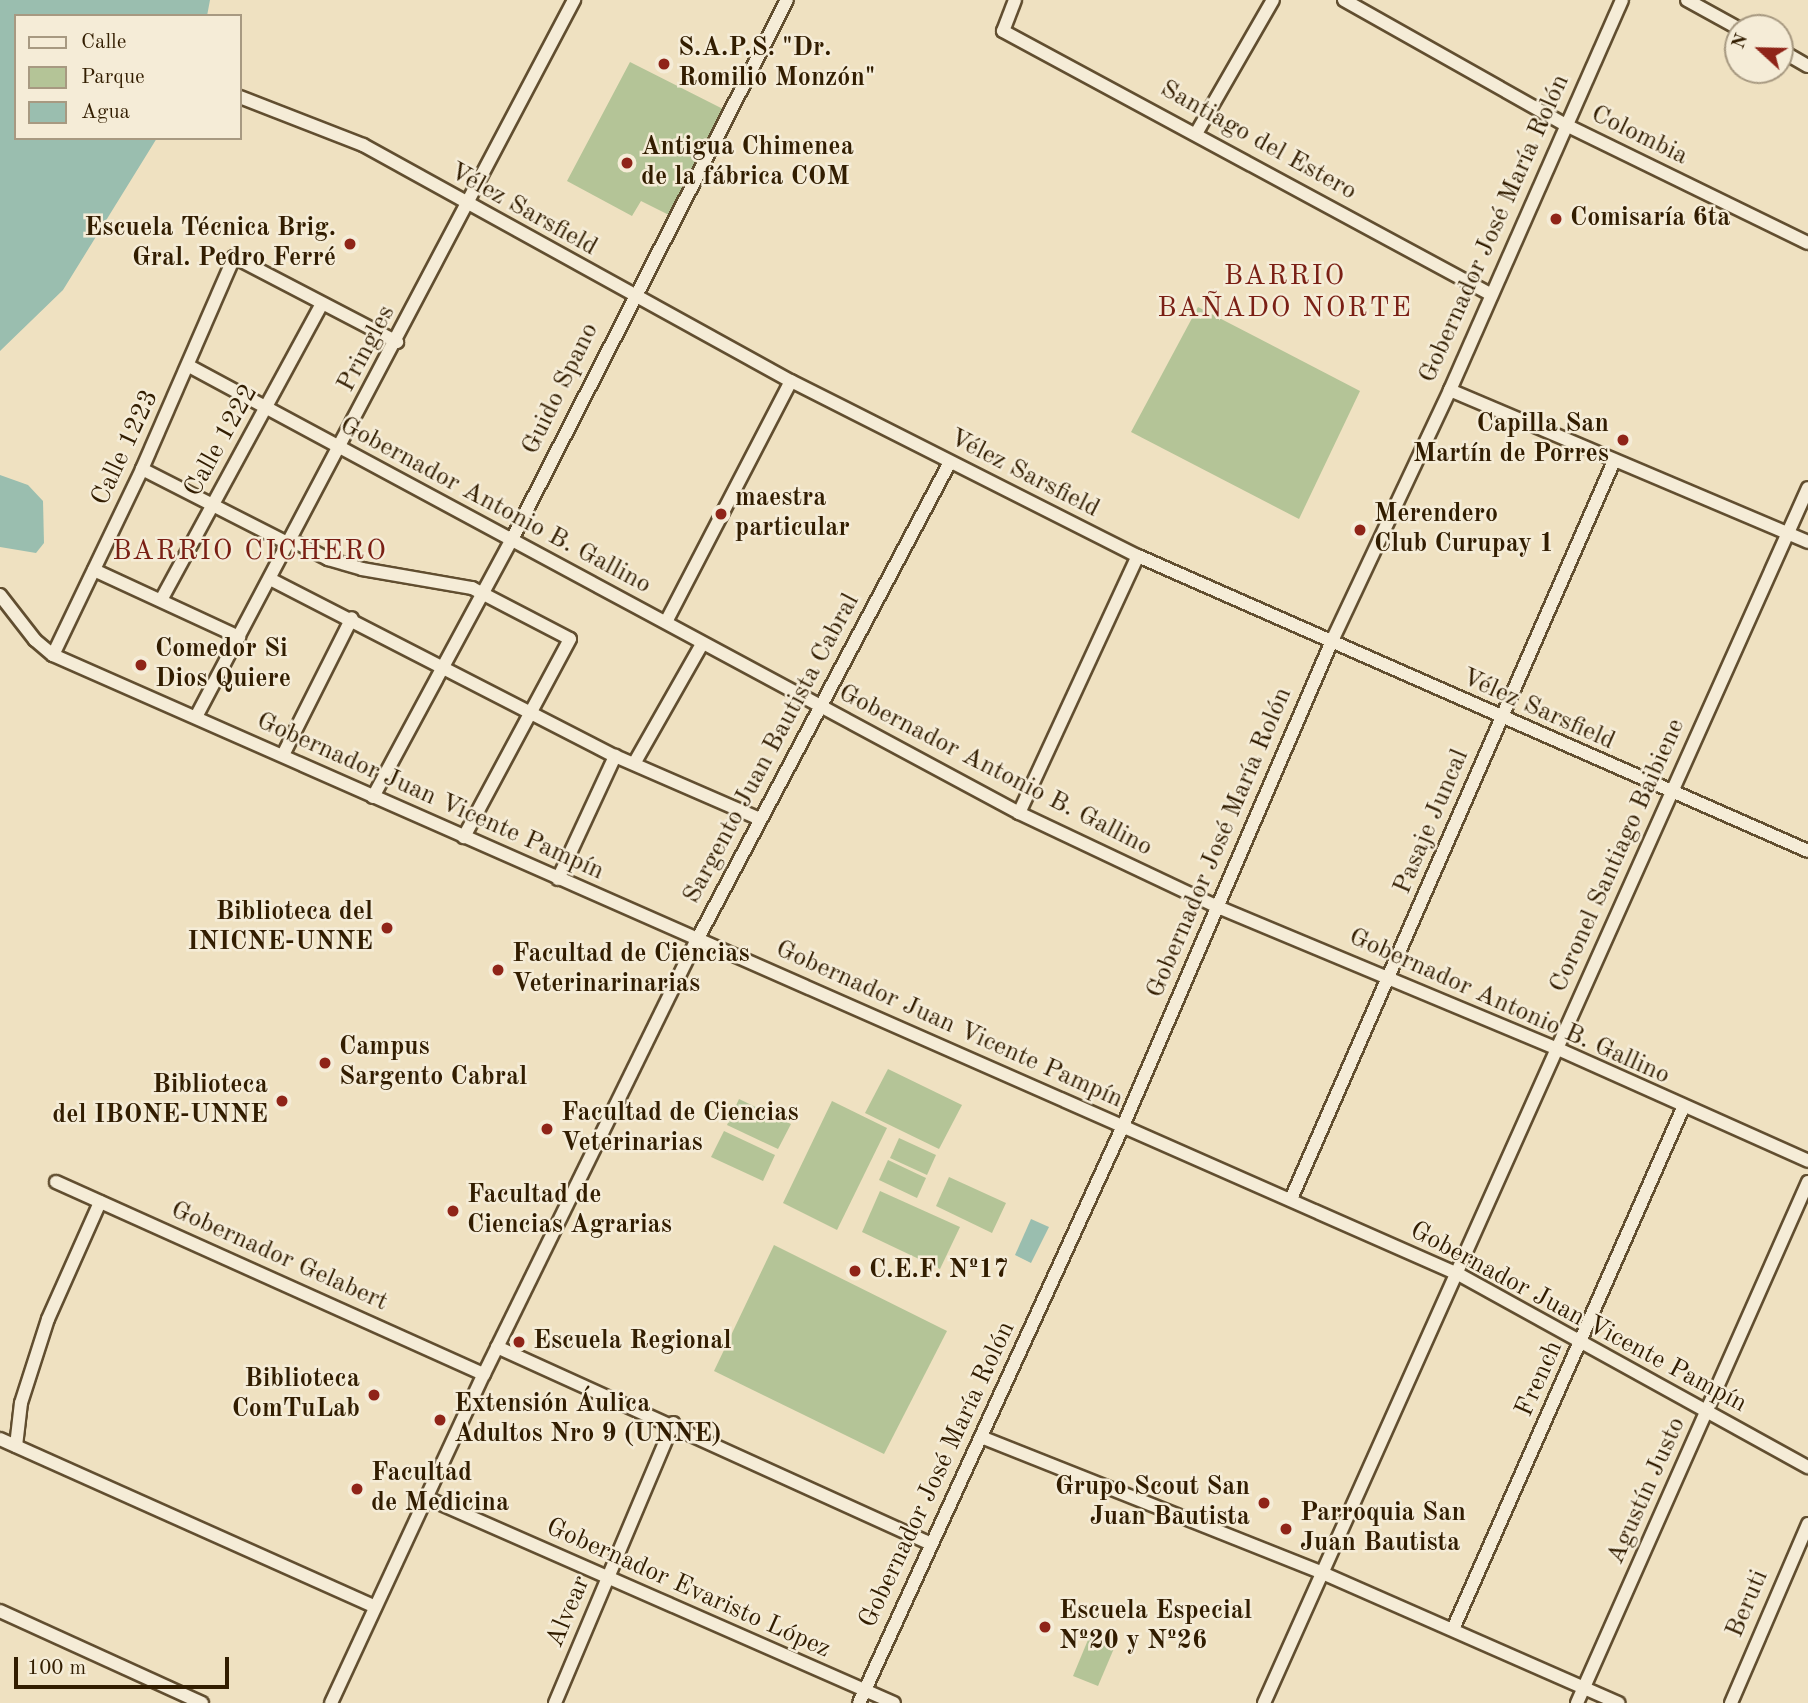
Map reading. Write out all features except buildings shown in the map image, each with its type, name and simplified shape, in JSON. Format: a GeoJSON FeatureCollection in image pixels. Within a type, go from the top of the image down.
{"type":"FeatureCollection","features":[{"type":"Feature","properties":{"kind":"street","name":"Pringles"},"geometry":{"type":"LineString","coordinates":[[195,717],[341,449],[574,0]]}},
{"type":"Feature","properties":{"kind":"street","name":"Guido Spano"},"geometry":{"type":"LineString","coordinates":[[373,797],[511,541],[632,296],[787,0]]}},
{"type":"Feature","properties":{"kind":"street"},"geometry":{"type":"LineString","coordinates":[[1197,132],[1273,0]]}},
{"type":"Feature","properties":{"kind":"street","name":"Colombia"},"geometry":{"type":"LineString","coordinates":[[1344,0],[1566,125],[1808,243]]}},
{"type":"Feature","properties":{"kind":"street","name":"Gobernador José María Rolón"},"geometry":{"type":"LineString","coordinates":[[862,1697],[930,1543],[1123,1126],[1331,643],[1450,390],[1490,294],[1622,0]]}},
{"type":"Feature","properties":{"kind":"street"},"geometry":{"type":"LineString","coordinates":[[1687,0],[1724,20]]}},
{"type":"Feature","properties":{"kind":"street","name":"Santiago del Estero"},"geometry":{"type":"LineString","coordinates":[[1011,2],[1003,31],[1197,132],[1490,294]]}},
{"type":"Feature","properties":{"kind":"street","name":"Vélez Sarsfield"},"geometry":{"type":"LineString","coordinates":[[242,98],[363,145],[466,206],[791,381],[1138,556],[1500,719],[1808,851]]}},
{"type":"Feature","properties":{"kind":"street","name":"Calle 1223"},"geometry":{"type":"LineString","coordinates":[[53,655],[142,469],[233,257],[322,304]]}},
{"type":"Feature","properties":{"kind":"street"},"geometry":{"type":"LineString","coordinates":[[322,304],[397,342]]}},
{"type":"Feature","properties":{"kind":"street","name":"Calle 1222"},"geometry":{"type":"LineString","coordinates":[[161,600],[322,304]]}},
{"type":"Feature","properties":{"kind":"street","name":"Gobernador Antonio B. Gallino"},"geometry":{"type":"LineString","coordinates":[[188,366],[666,622],[819,708],[1019,813],[1218,907],[1558,1049],[1683,1108],[1808,1161]]}},
{"type":"Feature","properties":{"kind":"street"},"geometry":{"type":"LineString","coordinates":[[666,622],[791,381]]}},
{"type":"Feature","properties":{"kind":"street"},"geometry":{"type":"LineString","coordinates":[[1450,390],[1808,542]]}},
{"type":"Feature","properties":{"kind":"street","name":"Pasaje Juncal"},"geometry":{"type":"LineString","coordinates":[[1291,1199],[1391,979],[1500,719],[1614,461]]}},
{"type":"Feature","properties":{"kind":"street","name":"Sargento Juan Bautista Cabral"},"geometry":{"type":"LineString","coordinates":[[331,1703],[484,1374],[697,940],[950,462]]}},
{"type":"Feature","properties":{"kind":"street"},"geometry":{"type":"LineString","coordinates":[[142,469],[211,508],[328,559],[362,569],[483,593],[570,639],[464,837]]}},
{"type":"Feature","properties":{"kind":"street","name":"Coronel Santiago Baibiene"},"geometry":{"type":"LineString","coordinates":[[1264,1703],[1320,1572],[1458,1273],[1670,792],[1808,488]]}},
{"type":"Feature","properties":{"kind":"street"},"geometry":{"type":"LineString","coordinates":[[1019,813],[1138,556]]}},
{"type":"Feature","properties":{"kind":"street"},"geometry":{"type":"LineString","coordinates":[[93,570],[239,637]]}},
{"type":"Feature","properties":{"kind":"street"},"geometry":{"type":"LineString","coordinates":[[270,579],[532,710],[615,756],[635,762],[761,819]]}},
{"type":"Feature","properties":{"kind":"street","name":"Gobernador Juan Vicente Pampín"},"geometry":{"type":"LineString","coordinates":[[0,595],[35,640],[53,655],[1458,1273],[1808,1467]]}},
{"type":"Feature","properties":{"kind":"street"},"geometry":{"type":"LineString","coordinates":[[282,755],[352,618]]}},
{"type":"Feature","properties":{"kind":"street"},"geometry":{"type":"LineString","coordinates":[[635,762],[702,643]]}},
{"type":"Feature","properties":{"kind":"street"},"geometry":{"type":"LineString","coordinates":[[558,879],[615,756]]}},
{"type":"Feature","properties":{"kind":"street","name":"French"},"geometry":{"type":"LineString","coordinates":[[1453,1629],[1582,1342],[1683,1108]]}},
{"type":"Feature","properties":{"kind":"street","name":"Gobernador Gelabert"},"geometry":{"type":"LineString","coordinates":[[56,1182],[484,1374]]}},
{"type":"Feature","properties":{"kind":"street","name":"Agustín Justo"},"geometry":{"type":"LineString","coordinates":[[1577,1703],[1808,1182]]}},
{"type":"Feature","properties":{"kind":"street"},"geometry":{"type":"LineString","coordinates":[[16,1446],[21,1403],[48,1319],[100,1202]]}},
{"type":"Feature","properties":{"kind":"street"},"geometry":{"type":"LineString","coordinates":[[497,1347],[673,1423],[930,1543]]}},
{"type":"Feature","properties":{"kind":"street","name":"Alvear"},"geometry":{"type":"LineString","coordinates":[[555,1703],[673,1423]]}},
{"type":"Feature","properties":{"kind":"street"},"geometry":{"type":"LineString","coordinates":[[981,1437],[1320,1572],[1619,1703]]}},
{"type":"Feature","properties":{"kind":"street"},"geometry":{"type":"LineString","coordinates":[[0,1439],[375,1607]]}},
{"type":"Feature","properties":{"kind":"street","name":"Gobernador Evaristo López"},"geometry":{"type":"LineString","coordinates":[[425,1497],[862,1697],[894,1703]]}},
{"type":"Feature","properties":{"kind":"street","name":"Beruti"},"geometry":{"type":"LineString","coordinates":[[1731,1703],[1808,1524]]}},
{"type":"Feature","properties":{"kind":"street"},"geometry":{"type":"LineString","coordinates":[[0,1611],[202,1703]]}},
{"type":"Feature","properties":{"kind":"green space"},"geometry":{"type":"Polygon","coordinates":[[[630,62],[723,109],[669,215],[641,201],[632,216],[567,181],[630,62]]]}},
{"type":"Feature","properties":{"kind":"green space"},"geometry":{"type":"Polygon","coordinates":[[[1198,307],[1360,391],[1299,519],[1131,432],[1198,307]]]}},
{"type":"Feature","properties":{"kind":"green space"},"geometry":{"type":"Polygon","coordinates":[[[888,1069],[962,1105],[939,1149],[865,1113],[888,1069]]]}},
{"type":"Feature","properties":{"kind":"green space"},"geometry":{"type":"Polygon","coordinates":[[[739,1099],[791,1124],[778,1149],[727,1125],[739,1099]]]}},
{"type":"Feature","properties":{"kind":"green space"},"geometry":{"type":"Polygon","coordinates":[[[832,1101],[887,1128],[837,1230],[783,1203],[832,1101]]]}},
{"type":"Feature","properties":{"kind":"green space"},"geometry":{"type":"Polygon","coordinates":[[[724,1131],[775,1155],[763,1181],[711,1157],[724,1131]]]}},
{"type":"Feature","properties":{"kind":"green space"},"geometry":{"type":"Polygon","coordinates":[[[899,1138],[936,1155],[927,1175],[890,1158],[899,1138]]]}},
{"type":"Feature","properties":{"kind":"green space"},"geometry":{"type":"Polygon","coordinates":[[[888,1160],[926,1178],[917,1198],[879,1180],[888,1160]]]}},
{"type":"Feature","properties":{"kind":"green space"},"geometry":{"type":"Polygon","coordinates":[[[949,1177],[1006,1203],[992,1233],[936,1206],[949,1177]]]}},
{"type":"Feature","properties":{"kind":"green space"},"geometry":{"type":"Polygon","coordinates":[[[880,1191],[960,1227],[940,1269],[862,1232],[880,1191]]]}},
{"type":"Feature","properties":{"kind":"green space"},"geometry":{"type":"Polygon","coordinates":[[[774,1245],[947,1331],[884,1454],[714,1371],[774,1245]]]}},
{"type":"Feature","properties":{"kind":"green space"},"geometry":{"type":"Polygon","coordinates":[[[1090,1635],[1115,1646],[1098,1686],[1073,1676],[1090,1635]]]}},
{"type":"Feature","properties":{"kind":"water"},"geometry":{"type":"Polygon","coordinates":[[[0,0],[210,0],[207,14],[14,14],[14,140],[156,140],[63,290],[0,351],[0,0]]]}},
{"type":"Feature","properties":{"kind":"water"},"geometry":{"type":"Polygon","coordinates":[[[0,475],[28,485],[43,501],[44,543],[36,553],[0,547],[0,475]]]}},
{"type":"Feature","properties":{"kind":"water"},"geometry":{"type":"Polygon","coordinates":[[[1031,1219],[1049,1227],[1031,1263],[1015,1255],[1031,1219]]]}},
{"type":"Feature","properties":{"kind":"place","name":"S.A.P.S. \"Dr. Romilio Monzón\""},"geometry":{"type":"Point","coordinates":[664,64]}},
{"type":"Feature","properties":{"kind":"place","name":"Antigua Chimenea de la fábrica COM"},"geometry":{"type":"Point","coordinates":[627,163]}},
{"type":"Feature","properties":{"kind":"place","name":"Comisaría 6ta"},"geometry":{"type":"Point","coordinates":[1556,219]}},
{"type":"Feature","properties":{"kind":"place","name":"Escuela Técnica Brig. Gral. Pedro Ferré"},"geometry":{"type":"Point","coordinates":[350,244]}},
{"type":"Feature","properties":{"kind":"place","name":"Capilla San Martín de Porres"},"geometry":{"type":"Point","coordinates":[1623,440]}},
{"type":"Feature","properties":{"kind":"place","name":"maestra particular"},"geometry":{"type":"Point","coordinates":[721,514]}},
{"type":"Feature","properties":{"kind":"place","name":"Merendero Club Curupay 1"},"geometry":{"type":"Point","coordinates":[1360,530]}},
{"type":"Feature","properties":{"kind":"place","name":"Comedor Si Dios Quiere"},"geometry":{"type":"Point","coordinates":[141,665]}},
{"type":"Feature","properties":{"kind":"place","name":"Biblioteca del INICNE-UNNE"},"geometry":{"type":"Point","coordinates":[387,928]}},
{"type":"Feature","properties":{"kind":"place","name":"Facultad de Ciencias Veterinarinarias"},"geometry":{"type":"Point","coordinates":[498,970]}},
{"type":"Feature","properties":{"kind":"place","name":"Campus Sargento Cabral"},"geometry":{"type":"Point","coordinates":[325,1063]}},
{"type":"Feature","properties":{"kind":"place","name":"Biblioteca del IBONE-UNNE"},"geometry":{"type":"Point","coordinates":[282,1101]}},
{"type":"Feature","properties":{"kind":"place","name":"Facultad de Ciencias Veterinarias"},"geometry":{"type":"Point","coordinates":[547,1129]}},
{"type":"Feature","properties":{"kind":"place","name":"Facultad de Ciencias Agrarias"},"geometry":{"type":"Point","coordinates":[453,1211]}},
{"type":"Feature","properties":{"kind":"place","name":"C.E.F. Nº17"},"geometry":{"type":"Point","coordinates":[855,1271]}},
{"type":"Feature","properties":{"kind":"place","name":"Escuela Regional"},"geometry":{"type":"Point","coordinates":[519,1342]}},
{"type":"Feature","properties":{"kind":"place","name":"Biblioteca ComTuLab"},"geometry":{"type":"Point","coordinates":[374,1395]}},
{"type":"Feature","properties":{"kind":"place","name":"Extensión Áulica Adultos Nro 9 (UNNE)"},"geometry":{"type":"Point","coordinates":[440,1420]}},
{"type":"Feature","properties":{"kind":"place","name":"Facultad de Medicina"},"geometry":{"type":"Point","coordinates":[357,1489]}},
{"type":"Feature","properties":{"kind":"place","name":"Grupo Scout San Juan Bautista"},"geometry":{"type":"Point","coordinates":[1264,1503]}},
{"type":"Feature","properties":{"kind":"place","name":"Parroquia San Juan Bautista"},"geometry":{"type":"Point","coordinates":[1286,1529]}},
{"type":"Feature","properties":{"kind":"place","name":"Escuela Especial Nº20 y Nº26"},"geometry":{"type":"Point","coordinates":[1045,1627]}},
{"type":"Feature","properties":{"kind":"district","name":"BARRIO BAÑADO NORTE"},"geometry":{"type":"Point","coordinates":[1285,293]}},
{"type":"Feature","properties":{"kind":"district","name":"BARRIO CICHERO"},"geometry":{"type":"Point","coordinates":[250,552]}}]}
